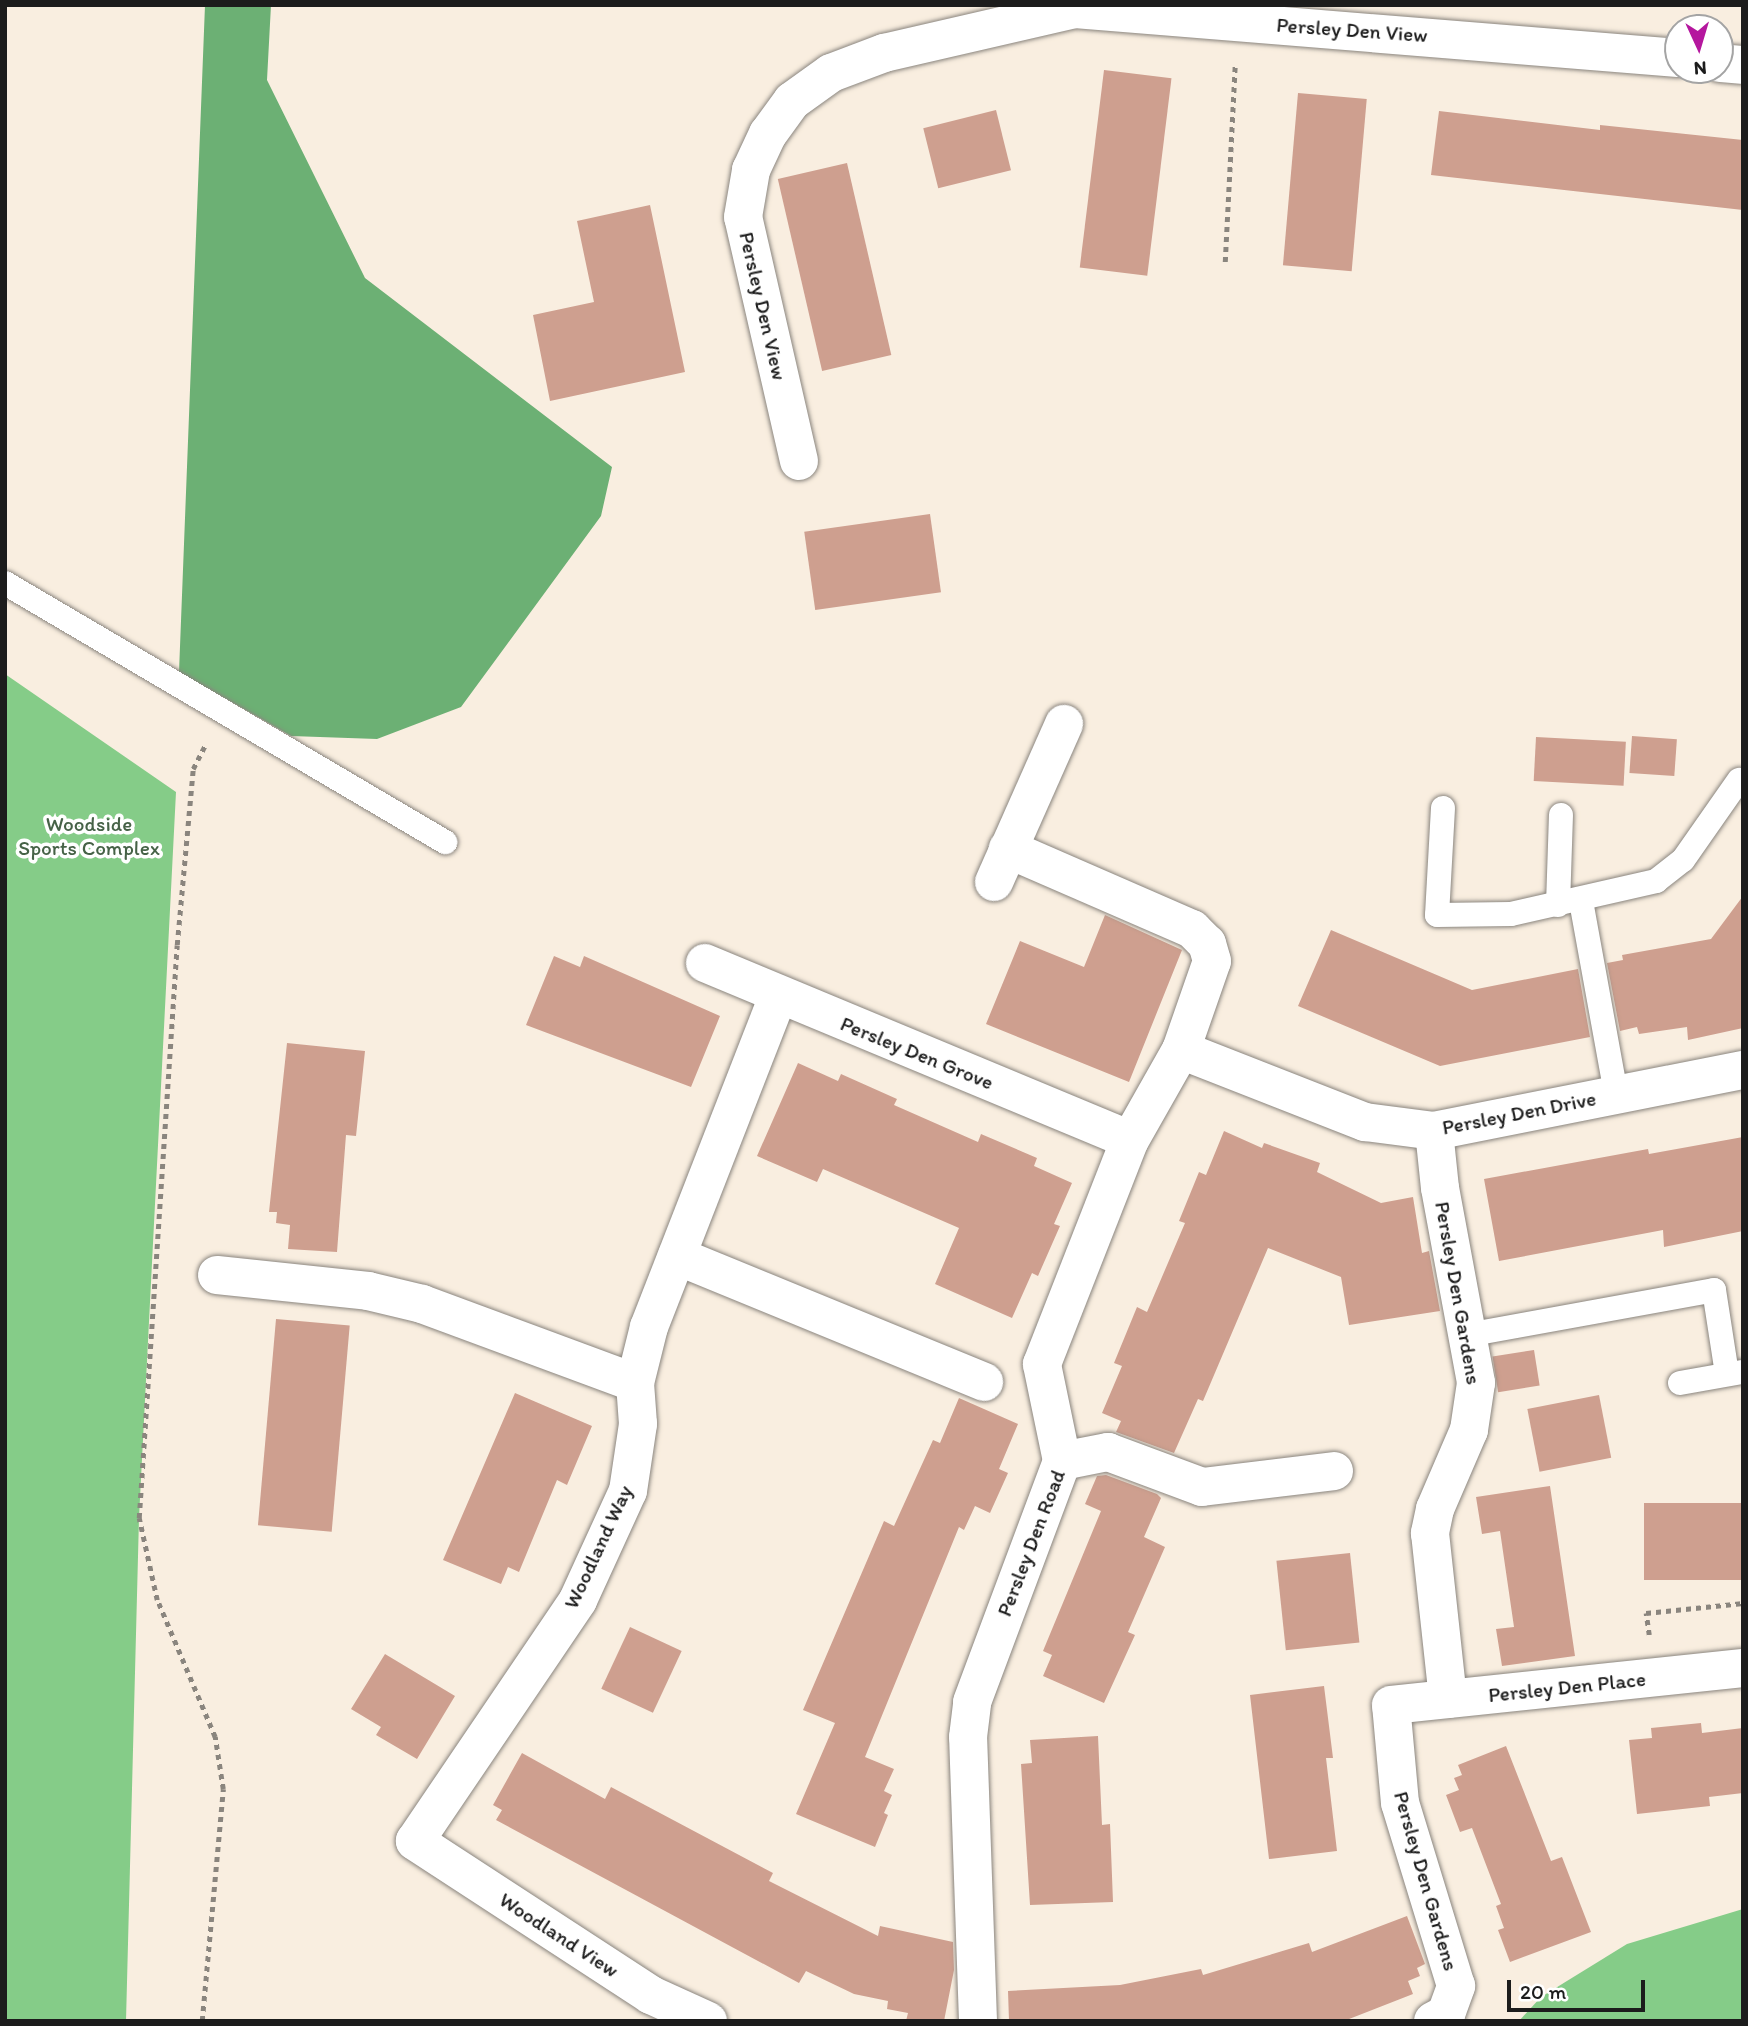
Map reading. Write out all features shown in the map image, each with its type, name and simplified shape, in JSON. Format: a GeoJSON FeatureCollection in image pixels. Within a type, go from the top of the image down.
{"type":"FeatureCollection","features":[{"type":"Feature","properties":{"kind":"street","name":"Persley Den View"},"geometry":{"type":"LineString","coordinates":[[799,461],[743,217],[751,170],[768,134],[792,102],[831,73],[884,53],[1075,9],[1664,57]]}},
{"type":"Feature","properties":{"kind":"street","name":"Persley Den Road"},"geometry":{"type":"LineString","coordinates":[[978,2021],[968,1737],[972,1702],[1062,1461],[1042,1364],[1130,1140],[1181,1050],[1209,979],[1212,961],[1207,944],[1192,929],[1001,866],[1064,724]]}},
{"type":"Feature","properties":{"kind":"street","name":"Persley Den Grove"},"geometry":{"type":"LineString","coordinates":[[705,963],[778,996],[1130,1140]]}},
{"type":"Feature","properties":{"kind":"street","name":"Woodland Way"},"geometry":{"type":"LineString","coordinates":[[415,1841],[578,1600],[628,1491],[638,1424],[635,1383],[649,1327],[778,996]]}},
{"type":"Feature","properties":{"kind":"street","name":"Persley Den Drive"},"geometry":{"type":"LineString","coordinates":[[1181,1050],[1365,1122],[1434,1131],[1743,1070]]}},
{"type":"Feature","properties":{"kind":"street","name":"Persley Den Gardens"},"geometry":{"type":"LineString","coordinates":[[1434,1131],[1476,1383],[1475,1409],[1434,1509],[1430,1533],[1448,1699]]}},
{"type":"Feature","properties":{"kind":"street"},"geometry":{"type":"LineString","coordinates":[[677,1256],[984,1382]]}},
{"type":"Feature","properties":{"kind":"street"},"geometry":{"type":"LineString","coordinates":[[217,1275],[368,1291],[422,1304],[635,1383]]}},
{"type":"Feature","properties":{"kind":"street"},"geometry":{"type":"LineString","coordinates":[[1062,1461],[1108,1452],[1202,1487],[1334,1471]]}},
{"type":"Feature","properties":{"kind":"street","name":"Persley Den Place"},"geometry":{"type":"LineString","coordinates":[[1391,1705],[1743,1668]]}},
{"type":"Feature","properties":{"kind":"street","name":"Persley Den Gardens"},"geometry":{"type":"LineString","coordinates":[[1391,1705],[1401,1803],[1452,1962],[1456,1986],[1439,2017]]}},
{"type":"Feature","properties":{"kind":"street","name":"Woodland View"},"geometry":{"type":"LineString","coordinates":[[415,1841],[651,1995],[708,2021]]}},
{"type":"Feature","properties":{"kind":"lane"},"geometry":{"type":"LineString","coordinates":[[5,583],[224,708],[445,842]]}},
{"type":"Feature","properties":{"kind":"lane"},"geometry":{"type":"LineString","coordinates":[[1443,808],[1437,915],[1511,914],[1569,903],[1656,881],[1683,860],[1739,780]]}},
{"type":"Feature","properties":{"kind":"lane"},"geometry":{"type":"LineString","coordinates":[[1561,815],[1569,903],[1616,1094]]}},
{"type":"Feature","properties":{"kind":"lane"},"geometry":{"type":"LineString","coordinates":[[1467,1335],[1714,1290],[1735,1373],[1680,1383]]}},
{"type":"Feature","properties":{"kind":"path"},"geometry":{"type":"LineString","coordinates":[[1226,262],[1237,22]]}},
{"type":"Feature","properties":{"kind":"path"},"geometry":{"type":"LineString","coordinates":[[202,2021],[223,1789],[215,1737],[157,1600],[139,1518],[177,946],[193,769],[224,708]]}},
{"type":"Feature","properties":{"kind":"path"},"geometry":{"type":"LineString","coordinates":[[1654,1678],[1646,1613],[1743,1603]]}},
{"type":"Feature","properties":{"kind":"green space"},"geometry":{"type":"Polygon","coordinates":[[[205,5],[271,5],[267,80],[365,278],[612,467],[601,516],[461,707],[377,739],[291,736],[179,672],[205,5]]]}},
{"type":"Feature","properties":{"kind":"green space","name":"Woodside Sports Complex"},"geometry":{"type":"Polygon","coordinates":[[[5,674],[176,792],[139,1518],[126,2021],[5,2021],[5,674]]]}},
{"type":"Feature","properties":{"kind":"green space"},"geometry":{"type":"Polygon","coordinates":[[[1743,1909],[1743,2021],[1519,2021],[1541,1997],[1627,1944],[1743,1909]]]}},
{"type":"Feature","properties":{"kind":"building"},"geometry":{"type":"Polygon","coordinates":[[[1104,70],[1171,78],[1147,276],[1080,268],[1104,70]]]}},
{"type":"Feature","properties":{"kind":"building"},"geometry":{"type":"Polygon","coordinates":[[[1298,93],[1367,99],[1352,271],[1283,265],[1298,93]]]}},
{"type":"Feature","properties":{"kind":"building"},"geometry":{"type":"Polygon","coordinates":[[[996,110],[1011,170],[938,188],[923,128],[996,110]]]}},
{"type":"Feature","properties":{"kind":"building"},"geometry":{"type":"Polygon","coordinates":[[[1439,111],[1600,130],[1600,125],[1743,140],[1743,210],[1431,175],[1439,111]]]}},
{"type":"Feature","properties":{"kind":"building"},"geometry":{"type":"Polygon","coordinates":[[[847,163],[891,355],[822,371],[778,179],[847,163]]]}},
{"type":"Feature","properties":{"kind":"building"},"geometry":{"type":"Polygon","coordinates":[[[650,205],[685,372],[550,401],[533,315],[594,302],[577,221],[650,205]]]}},
{"type":"Feature","properties":{"kind":"building"},"geometry":{"type":"Polygon","coordinates":[[[930,514],[941,592],[815,610],[804,532],[930,514]]]}},
{"type":"Feature","properties":{"kind":"building"},"geometry":{"type":"Polygon","coordinates":[[[1632,736],[1677,739],[1674,776],[1629,773],[1632,736]]]}},
{"type":"Feature","properties":{"kind":"building"},"geometry":{"type":"Polygon","coordinates":[[[1536,737],[1626,742],[1624,786],[1534,781],[1536,737]]]}},
{"type":"Feature","properties":{"kind":"building"},"geometry":{"type":"Polygon","coordinates":[[[1743,896],[1743,1028],[1688,1040],[1687,1027],[1639,1034],[1637,1027],[1620,1031],[1607,963],[1623,960],[1622,955],[1711,939],[1743,896]]]}},
{"type":"Feature","properties":{"kind":"building"},"geometry":{"type":"Polygon","coordinates":[[[1105,915],[1182,950],[1129,1082],[986,1024],[1020,941],[1084,967],[1105,915]]]}},
{"type":"Feature","properties":{"kind":"building"},"geometry":{"type":"Polygon","coordinates":[[[1331,930],[1472,990],[1578,969],[1590,1037],[1440,1066],[1298,1006],[1331,930]]]}},
{"type":"Feature","properties":{"kind":"building"},"geometry":{"type":"Polygon","coordinates":[[[554,956],[580,967],[584,956],[720,1016],[691,1087],[526,1025],[554,956]]]}},
{"type":"Feature","properties":{"kind":"building"},"geometry":{"type":"Polygon","coordinates":[[[287,1043],[365,1051],[356,1136],[346,1135],[337,1252],[288,1249],[290,1225],[276,1223],[277,1212],[269,1212],[287,1043]]]}},
{"type":"Feature","properties":{"kind":"building"},"geometry":{"type":"Polygon","coordinates":[[[798,1063],[838,1081],[841,1074],[897,1099],[894,1105],[978,1142],[981,1134],[1037,1158],[1034,1166],[1072,1183],[1054,1224],[1060,1226],[1038,1276],[1032,1273],[1012,1318],[935,1284],[959,1228],[823,1169],[817,1182],[757,1156],[798,1063]]]}},
{"type":"Feature","properties":{"kind":"building"},"geometry":{"type":"Polygon","coordinates":[[[1224,1131],[1262,1148],[1264,1143],[1320,1163],[1317,1172],[1381,1203],[1413,1197],[1422,1253],[1429,1251],[1440,1311],[1349,1325],[1341,1277],[1268,1248],[1203,1401],[1198,1399],[1174,1453],[1116,1432],[1121,1421],[1102,1413],[1122,1366],[1114,1363],[1137,1307],[1147,1312],[1185,1223],[1179,1221],[1199,1172],[1206,1175],[1224,1131]]]}},
{"type":"Feature","properties":{"kind":"building"},"geometry":{"type":"Polygon","coordinates":[[[1743,1137],[1743,1231],[1664,1247],[1663,1230],[1499,1261],[1484,1179],[1648,1149],[1649,1154],[1743,1137]]]}},
{"type":"Feature","properties":{"kind":"building"},"geometry":{"type":"Polygon","coordinates":[[[276,1319],[350,1325],[332,1532],[258,1525],[276,1319]]]}},
{"type":"Feature","properties":{"kind":"building"},"geometry":{"type":"Polygon","coordinates":[[[1534,1350],[1540,1386],[1498,1392],[1493,1357],[1534,1350]]]}},
{"type":"Feature","properties":{"kind":"building"},"geometry":{"type":"Polygon","coordinates":[[[515,1393],[592,1426],[567,1485],[557,1480],[519,1572],[508,1567],[501,1584],[443,1560],[515,1393]]]}},
{"type":"Feature","properties":{"kind":"building"},"geometry":{"type":"Polygon","coordinates":[[[1599,1395],[1611,1458],[1540,1472],[1527,1409],[1599,1395]]]}},
{"type":"Feature","properties":{"kind":"building"},"geometry":{"type":"Polygon","coordinates":[[[959,1398],[1018,1424],[999,1469],[1008,1473],[990,1513],[975,1506],[964,1530],[959,1527],[865,1757],[894,1769],[884,1791],[892,1795],[884,1813],[888,1815],[875,1847],[796,1814],[835,1723],[803,1710],[884,1521],[894,1526],[933,1440],[940,1443],[959,1398]]]}},
{"type":"Feature","properties":{"kind":"building"},"geometry":{"type":"Polygon","coordinates":[[[1106,1475],[1157,1494],[1161,1498],[1144,1537],[1165,1547],[1128,1632],[1135,1635],[1104,1703],[1043,1676],[1052,1655],[1043,1651],[1101,1511],[1085,1504],[1097,1476],[1106,1475]]]}},
{"type":"Feature","properties":{"kind":"building"},"geometry":{"type":"Polygon","coordinates":[[[1550,1486],[1575,1656],[1502,1666],[1496,1629],[1514,1627],[1500,1531],[1482,1534],[1476,1497],[1550,1486]]]}},
{"type":"Feature","properties":{"kind":"building"},"geometry":{"type":"Polygon","coordinates":[[[1644,1503],[1743,1503],[1743,1580],[1644,1580],[1644,1503]]]}},
{"type":"Feature","properties":{"kind":"building"},"geometry":{"type":"Polygon","coordinates":[[[1350,1553],[1359,1643],[1286,1650],[1276,1561],[1350,1553]]]}},
{"type":"Feature","properties":{"kind":"building"},"geometry":{"type":"Polygon","coordinates":[[[630,1627],[682,1651],[653,1713],[601,1689],[630,1627]]]}},
{"type":"Feature","properties":{"kind":"building"},"geometry":{"type":"Polygon","coordinates":[[[385,1654],[455,1696],[417,1759],[376,1735],[381,1727],[351,1709],[385,1654]]]}},
{"type":"Feature","properties":{"kind":"building"},"geometry":{"type":"Polygon","coordinates":[[[1324,1686],[1333,1758],[1326,1758],[1337,1851],[1269,1859],[1250,1695],[1324,1686]]]}},
{"type":"Feature","properties":{"kind":"building"},"geometry":{"type":"Polygon","coordinates":[[[1701,1723],[1702,1733],[1743,1728],[1743,1793],[1709,1797],[1710,1806],[1637,1814],[1629,1740],[1652,1738],[1651,1728],[1701,1723]]]}},
{"type":"Feature","properties":{"kind":"building"},"geometry":{"type":"Polygon","coordinates":[[[1098,1736],[1102,1825],[1110,1824],[1113,1902],[1030,1905],[1021,1764],[1032,1763],[1030,1740],[1098,1736]]]}},
{"type":"Feature","properties":{"kind":"building"},"geometry":{"type":"Polygon","coordinates":[[[1506,1746],[1551,1861],[1562,1857],[1591,1932],[1510,1962],[1498,1930],[1504,1928],[1496,1906],[1501,1904],[1472,1828],[1460,1832],[1446,1795],[1459,1790],[1454,1778],[1462,1775],[1458,1765],[1506,1746]]]}},
{"type":"Feature","properties":{"kind":"building"},"geometry":{"type":"Polygon","coordinates":[[[522,1753],[605,1799],[611,1787],[773,1873],[769,1881],[878,1936],[880,1926],[953,1942],[954,1970],[944,2021],[906,2021],[908,2013],[887,2009],[888,2001],[854,1994],[806,1971],[799,1983],[496,1820],[502,1810],[493,1805],[522,1753]]]}},
{"type":"Feature","properties":{"kind":"building"},"geometry":{"type":"Polygon","coordinates":[[[1407,1916],[1425,1964],[1417,1968],[1420,1976],[1408,1981],[1413,1994],[1344,2021],[1009,2021],[1008,1991],[1120,1985],[1201,1969],[1203,1975],[1309,1943],[1312,1952],[1407,1916]]]}}]}
